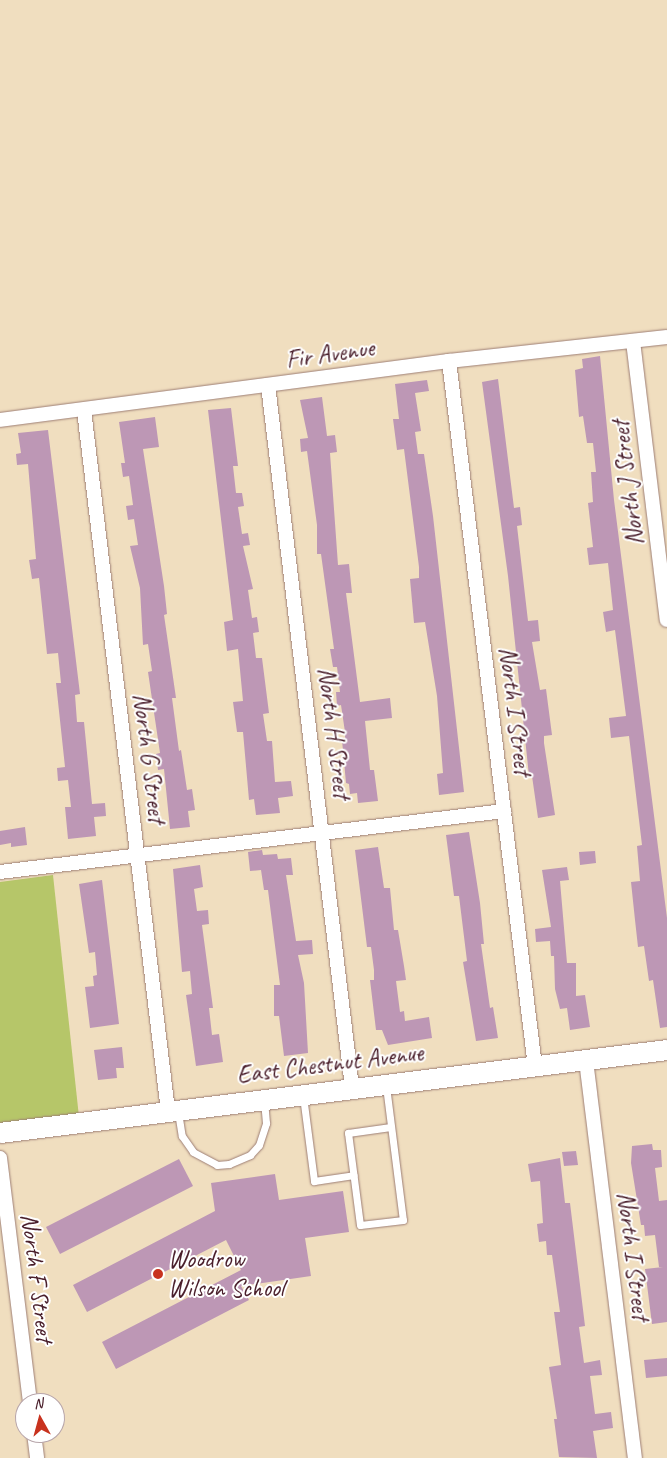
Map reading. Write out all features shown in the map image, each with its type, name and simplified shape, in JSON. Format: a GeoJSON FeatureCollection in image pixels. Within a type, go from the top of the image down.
{"type":"FeatureCollection","features":[{"type":"Feature","properties":{"kind":"street","name":"Fir Avenue"},"geometry":{"type":"LineString","coordinates":[[0,420],[268,386],[449,360],[667,337]]}},
{"type":"Feature","properties":{"kind":"street","name":"North J Street"},"geometry":{"type":"LineString","coordinates":[[633,341],[667,620]]}},
{"type":"Feature","properties":{"kind":"street","name":"North I Street"},"geometry":{"type":"LineString","coordinates":[[449,360],[535,1066]]}},
{"type":"Feature","properties":{"kind":"street","name":"North H Street"},"geometry":{"type":"LineString","coordinates":[[268,386],[324,832],[352,1087]]}},
{"type":"Feature","properties":{"kind":"street","name":"North G Street"},"geometry":{"type":"LineString","coordinates":[[84,410],[139,855],[173,1110]]}},
{"type":"Feature","properties":{"kind":"street"},"geometry":{"type":"LineString","coordinates":[[0,872],[504,811]]}},
{"type":"Feature","properties":{"kind":"street","name":"East Chestnut Avenue"},"geometry":{"type":"LineString","coordinates":[[0,1133],[302,1093],[667,1050]]}},
{"type":"Feature","properties":{"kind":"street","name":"North I Street"},"geometry":{"type":"LineString","coordinates":[[586,1060],[635,1458]]}},
{"type":"Feature","properties":{"kind":"street","name":"North F Street"},"geometry":{"type":"LineString","coordinates":[[0,1158],[29,1393]]}},
{"type":"Feature","properties":{"kind":"street"},"geometry":{"type":"LineString","coordinates":[[35,1443],[37,1458]]}},
{"type":"Feature","properties":{"kind":"lane"},"geometry":{"type":"LineString","coordinates":[[386,1083],[392,1127],[404,1220],[360,1225],[348,1133],[392,1127]]}},
{"type":"Feature","properties":{"kind":"lane"},"geometry":{"type":"LineString","coordinates":[[302,1093],[314,1181],[354,1175]]}},
{"type":"Feature","properties":{"kind":"lane"},"geometry":{"type":"LineString","coordinates":[[173,1110],[182,1136],[193,1152],[217,1165],[229,1164],[250,1155],[259,1145],[266,1123],[264,1098]]}},
{"type":"Feature","properties":{"kind":"green space"},"geometry":{"type":"Polygon","coordinates":[[[53,875],[79,1117],[0,1126],[0,882],[53,875]]]}},
{"type":"Feature","properties":{"kind":"building"},"geometry":{"type":"Polygon","coordinates":[[[600,356],[614,500],[667,918],[667,1027],[660,1028],[653,980],[649,981],[644,946],[638,947],[635,920],[631,882],[640,881],[637,846],[642,845],[629,736],[611,738],[609,718],[626,716],[615,630],[606,632],[603,612],[613,610],[608,563],[589,565],[587,548],[593,547],[588,503],[593,502],[591,472],[596,472],[593,443],[587,443],[583,416],[579,417],[575,370],[583,368],[582,359],[600,356]]]}},
{"type":"Feature","properties":{"kind":"building"},"geometry":{"type":"Polygon","coordinates":[[[498,379],[514,508],[520,507],[522,525],[517,526],[528,621],[538,620],[540,641],[532,642],[540,690],[546,689],[552,735],[544,736],[544,743],[555,815],[538,818],[532,776],[529,776],[508,576],[482,382],[498,379]]]}},
{"type":"Feature","properties":{"kind":"building"},"geometry":{"type":"Polygon","coordinates":[[[427,380],[429,391],[415,393],[421,431],[415,432],[418,454],[424,454],[433,516],[464,792],[439,795],[437,774],[443,773],[437,696],[425,622],[414,623],[410,579],[419,578],[419,567],[404,449],[397,450],[393,419],[399,419],[395,384],[427,380]]]}},
{"type":"Feature","properties":{"kind":"building"},"geometry":{"type":"Polygon","coordinates":[[[322,397],[327,436],[335,435],[337,452],[330,453],[338,565],[349,564],[352,593],[346,593],[360,702],[390,698],[392,718],[365,721],[370,770],[374,770],[378,801],[358,803],[357,793],[350,794],[349,784],[346,783],[342,740],[345,740],[345,732],[341,705],[337,706],[336,692],[340,692],[337,667],[333,667],[330,649],[334,649],[321,554],[317,554],[317,525],[307,451],[301,452],[300,439],[308,438],[300,400],[322,397]]]}},
{"type":"Feature","properties":{"kind":"building"},"geometry":{"type":"Polygon","coordinates":[[[231,408],[238,466],[233,466],[236,493],[242,493],[244,506],[238,507],[242,534],[248,533],[250,545],[243,546],[253,589],[248,590],[252,618],[257,617],[259,632],[253,633],[256,658],[262,658],[269,713],[263,714],[267,741],[272,741],[275,782],[291,781],[293,796],[278,798],[280,813],[256,815],[254,799],[249,800],[243,732],[237,732],[233,702],[243,701],[238,649],[227,651],[224,622],[233,620],[208,410],[231,408]]]}},
{"type":"Feature","properties":{"kind":"building"},"geometry":{"type":"Polygon","coordinates":[[[155,417],[159,447],[143,449],[164,586],[167,614],[164,615],[176,698],[172,698],[179,751],[181,750],[187,790],[192,789],[195,810],[188,811],[190,827],[170,829],[164,769],[158,770],[156,754],[160,753],[148,672],[152,671],[148,644],[143,645],[140,588],[130,546],[138,545],[134,519],[128,520],[126,506],[133,505],[129,476],[123,477],[121,463],[125,463],[119,422],[155,417]]]}},
{"type":"Feature","properties":{"kind":"building"},"geometry":{"type":"Polygon","coordinates":[[[48,430],[80,694],[75,695],[77,722],[84,722],[92,804],[105,803],[106,816],[94,817],[96,836],[68,839],[65,807],[71,807],[68,780],[58,781],[57,768],[65,767],[56,683],[61,683],[58,653],[47,654],[39,578],[32,579],[29,560],[36,559],[28,464],[17,465],[16,454],[21,453],[18,433],[48,430]]]}},
{"type":"Feature","properties":{"kind":"building"},"geometry":{"type":"Polygon","coordinates":[[[25,827],[27,845],[11,847],[11,843],[0,845],[0,831],[25,827]]]}},
{"type":"Feature","properties":{"kind":"building"},"geometry":{"type":"Polygon","coordinates":[[[469,832],[480,903],[484,944],[481,944],[490,1008],[493,1007],[498,1038],[476,1041],[463,962],[467,961],[459,896],[454,896],[446,835],[469,832]]]}},
{"type":"Feature","properties":{"kind":"building"},"geometry":{"type":"Polygon","coordinates":[[[378,847],[384,888],[390,888],[394,930],[398,930],[406,980],[396,981],[400,1012],[404,1011],[405,1021],[429,1017],[432,1038],[388,1045],[382,1030],[376,1030],[370,980],[374,980],[374,970],[371,947],[367,947],[355,850],[378,847]]]}},
{"type":"Feature","properties":{"kind":"building"},"geometry":{"type":"Polygon","coordinates":[[[262,850],[263,855],[277,854],[278,859],[291,858],[293,875],[286,875],[296,941],[312,940],[313,954],[298,955],[304,983],[308,1053],[284,1056],[279,1016],[274,1016],[274,985],[280,985],[268,890],[264,890],[261,870],[250,871],[248,852],[262,850]]]}},
{"type":"Feature","properties":{"kind":"building"},"geometry":{"type":"Polygon","coordinates":[[[595,851],[596,863],[580,865],[579,852],[595,851]]]}},
{"type":"Feature","properties":{"kind":"building"},"geometry":{"type":"Polygon","coordinates":[[[200,865],[203,887],[194,889],[197,911],[208,910],[209,924],[202,925],[213,1008],[209,1008],[212,1035],[219,1034],[223,1062],[196,1066],[186,995],[192,994],[190,971],[182,972],[173,869],[200,865]]]}},
{"type":"Feature","properties":{"kind":"building"},"geometry":{"type":"Polygon","coordinates":[[[567,867],[569,880],[560,881],[567,963],[576,963],[576,996],[585,995],[590,1027],[570,1030],[567,1008],[560,1009],[555,989],[554,956],[551,956],[550,941],[536,942],[535,929],[551,927],[542,870],[567,867]]]}},
{"type":"Feature","properties":{"kind":"building"},"geometry":{"type":"Polygon","coordinates":[[[102,880],[119,1024],[90,1028],[85,987],[94,986],[93,976],[97,975],[95,952],[89,953],[79,884],[102,880]]]}},
{"type":"Feature","properties":{"kind":"building"},"geometry":{"type":"Polygon","coordinates":[[[122,1047],[124,1068],[116,1068],[117,1078],[98,1080],[94,1050],[122,1047]]]}},
{"type":"Feature","properties":{"kind":"building"},"geometry":{"type":"Polygon","coordinates":[[[652,1144],[653,1150],[661,1150],[662,1167],[655,1168],[659,1201],[667,1200],[667,1322],[652,1324],[645,1269],[663,1267],[659,1267],[655,1235],[645,1236],[644,1225],[641,1225],[631,1163],[632,1146],[652,1144]]]}},
{"type":"Feature","properties":{"kind":"building"},"geometry":{"type":"Polygon","coordinates":[[[576,1151],[578,1165],[564,1166],[562,1152],[576,1151]]]}},
{"type":"Feature","properties":{"kind":"building"},"geometry":{"type":"Polygon","coordinates":[[[560,1158],[565,1203],[570,1203],[585,1326],[579,1327],[584,1363],[600,1360],[602,1375],[590,1376],[595,1414],[611,1412],[613,1428],[593,1431],[597,1458],[559,1457],[554,1419],[557,1419],[549,1367],[561,1365],[554,1312],[560,1312],[552,1255],[547,1255],[546,1241],[539,1242],[537,1224],[543,1223],[540,1181],[531,1182],[528,1164],[560,1158]]]}},
{"type":"Feature","properties":{"kind":"building"},"geometry":{"type":"Polygon","coordinates":[[[179,1159],[193,1186],[60,1254],[46,1227],[179,1159]]]}},
{"type":"Feature","properties":{"kind":"building"},"geometry":{"type":"Polygon","coordinates":[[[275,1174],[279,1200],[343,1191],[349,1232],[305,1238],[311,1276],[241,1286],[249,1300],[116,1369],[102,1342],[241,1270],[226,1240],[87,1312],[73,1285],[215,1211],[211,1183],[275,1174]]]}},
{"type":"Feature","properties":{"kind":"building"},"geometry":{"type":"Polygon","coordinates":[[[667,1358],[667,1376],[646,1378],[644,1360],[667,1358]]]}},
{"type":"Feature","properties":{"kind":"place","name":"Woodrow Wilson School"},"geometry":{"type":"Point","coordinates":[158,1274]}}]}
